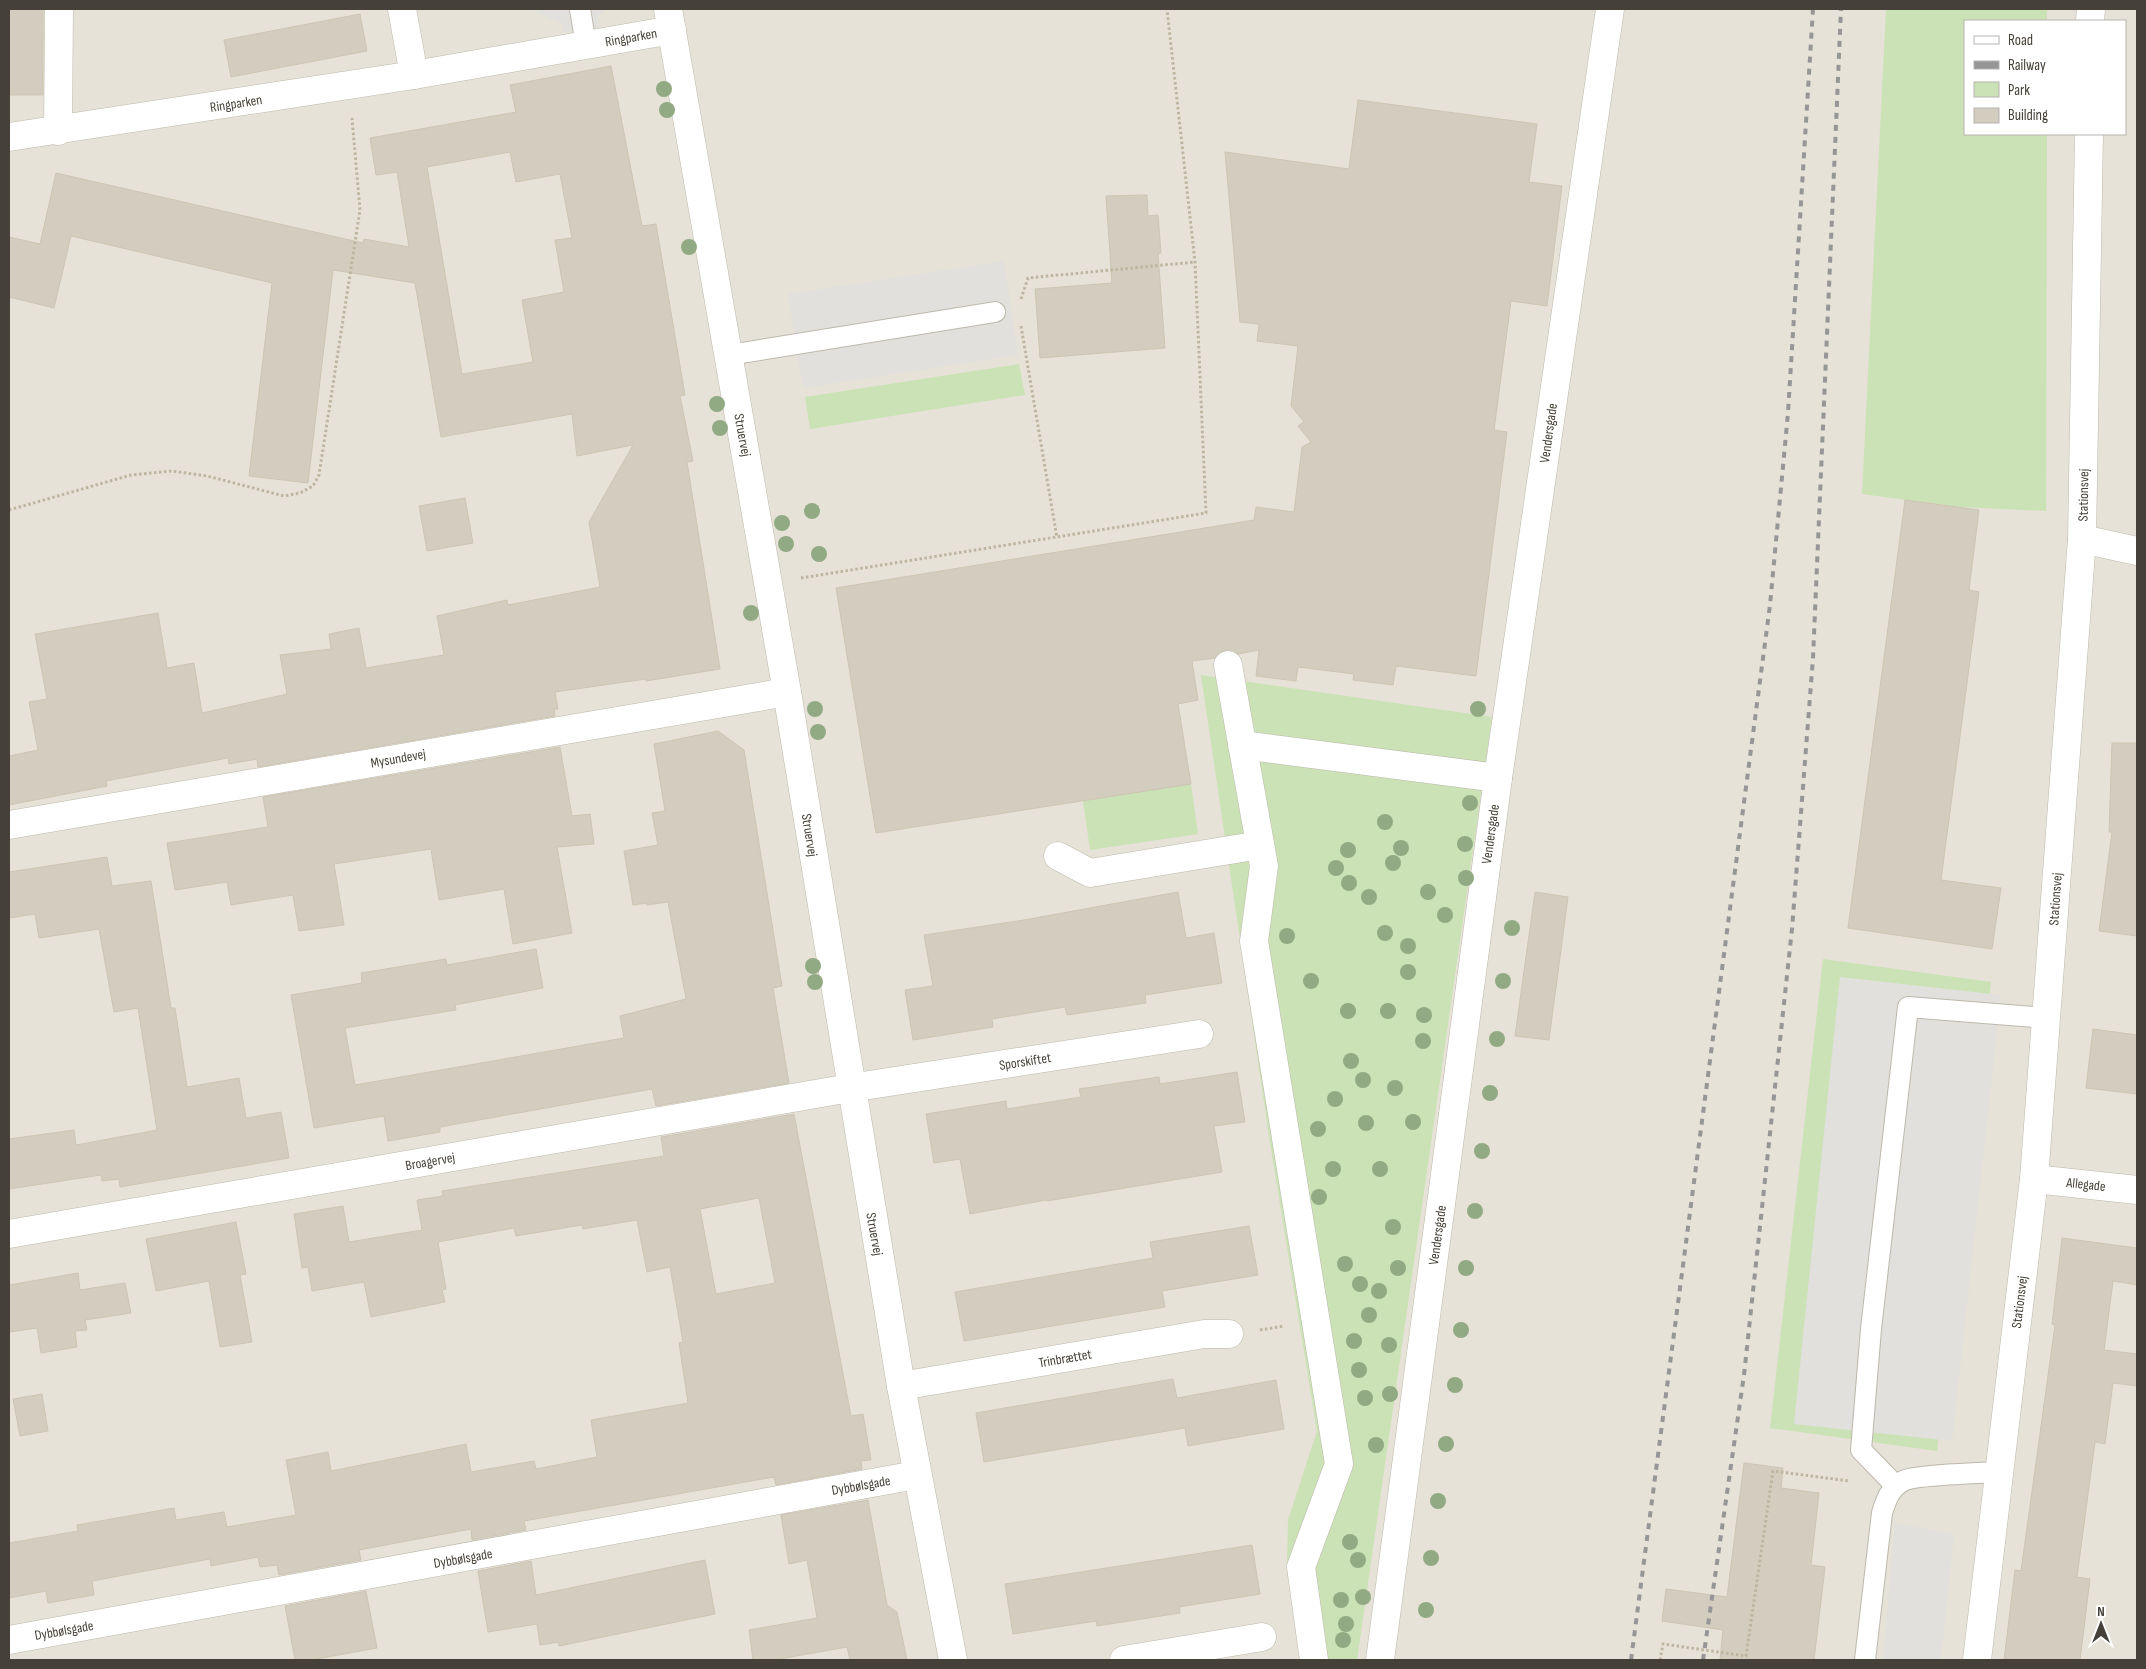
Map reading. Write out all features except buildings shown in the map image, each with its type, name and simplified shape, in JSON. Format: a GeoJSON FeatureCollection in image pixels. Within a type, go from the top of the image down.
{"type":"FeatureCollection","features":[{"type":"Feature","properties":{"kind":"street"},"geometry":{"type":"LineString","coordinates":[[58,131],[59,9]]}},
{"type":"Feature","properties":{"kind":"street"},"geometry":{"type":"LineString","coordinates":[[402,9],[414,75]]}},
{"type":"Feature","properties":{"kind":"street","name":"Vendersgade"},"geometry":{"type":"LineString","coordinates":[[1380,1660],[1498,778],[1610,9]]}},
{"type":"Feature","properties":{"kind":"street","name":"Ringparken"},"geometry":{"type":"LineString","coordinates":[[9,137],[414,75],[586,45],[670,20]]}},
{"type":"Feature","properties":{"kind":"street","name":"Struervej"},"geometry":{"type":"LineString","coordinates":[[670,20],[788,692],[850,1088],[916,1475],[953,1660]]}},
{"type":"Feature","properties":{"kind":"street","name":"Stationsvej"},"geometry":{"type":"LineString","coordinates":[[1977,1660],[2034,1179],[2082,539],[2089,135]]}},
{"type":"Feature","properties":{"kind":"street"},"geometry":{"type":"LineString","coordinates":[[2082,539],[2137,551]]}},
{"type":"Feature","properties":{"kind":"street"},"geometry":{"type":"LineString","coordinates":[[1228,665],[1264,866],[1254,941],[1339,1464],[1301,1568],[1314,1660]]}},
{"type":"Feature","properties":{"kind":"street","name":"Mysundevej"},"geometry":{"type":"LineString","coordinates":[[9,825],[788,692]]}},
{"type":"Feature","properties":{"kind":"street"},"geometry":{"type":"LineString","coordinates":[[1242,745],[1498,778]]}},
{"type":"Feature","properties":{"kind":"street"},"geometry":{"type":"LineString","coordinates":[[1058,856],[1090,873],[1260,845]]}},
{"type":"Feature","properties":{"kind":"street","name":"Sporskiftet"},"geometry":{"type":"LineString","coordinates":[[850,1088],[1199,1034]]}},
{"type":"Feature","properties":{"kind":"street","name":"Broagervej"},"geometry":{"type":"LineString","coordinates":[[9,1234],[850,1088]]}},
{"type":"Feature","properties":{"kind":"street","name":"Allegade"},"geometry":{"type":"LineString","coordinates":[[2034,1179],[2137,1190]]}},
{"type":"Feature","properties":{"kind":"street","name":"Trinbrættet"},"geometry":{"type":"LineString","coordinates":[[901,1386],[1204,1334],[1229,1334]]}},
{"type":"Feature","properties":{"kind":"street","name":"Dybbølsgade"},"geometry":{"type":"LineString","coordinates":[[9,1640],[916,1475]]}},
{"type":"Feature","properties":{"kind":"street"},"geometry":{"type":"LineString","coordinates":[[1124,1660],[1262,1637]]}},
{"type":"Feature","properties":{"kind":"lane"},"geometry":{"type":"LineString","coordinates":[[580,9],[586,45]]}},
{"type":"Feature","properties":{"kind":"lane"},"geometry":{"type":"LineString","coordinates":[[729,355],[995,312]]}},
{"type":"Feature","properties":{"kind":"lane"},"geometry":{"type":"LineString","coordinates":[[1896,1486],[1861,1450],[1871,1329],[1908,1007],[2046,1018]]}},
{"type":"Feature","properties":{"kind":"lane"},"geometry":{"type":"LineString","coordinates":[[1865,1660],[1882,1513],[1887,1496],[1896,1486],[1910,1479],[1999,1472]]}},
{"type":"Feature","properties":{"kind":"path"},"geometry":{"type":"LineString","coordinates":[[768,584],[1206,514],[1195,262],[1167,9]]}},
{"type":"Feature","properties":{"kind":"path"},"geometry":{"type":"LineString","coordinates":[[9,510],[131,475],[172,471],[207,476],[284,496],[300,493],[313,486],[319,475],[360,210],[349,85]]}},
{"type":"Feature","properties":{"kind":"path"},"geometry":{"type":"LineString","coordinates":[[1057,538],[1018,308],[1028,278],[1195,262]]}},
{"type":"Feature","properties":{"kind":"path"},"geometry":{"type":"LineString","coordinates":[[995,312],[1018,308]]}},
{"type":"Feature","properties":{"kind":"path"},"geometry":{"type":"LineString","coordinates":[[1229,1334],[1316,1322]]}},
{"type":"Feature","properties":{"kind":"path"},"geometry":{"type":"LineString","coordinates":[[1660,1660],[1662,1644],[1746,1656],[1772,1472],[1896,1486]]}},
{"type":"Feature","properties":{"kind":"shaded area"},"geometry":{"type":"Polygon","coordinates":[[[9,9],[2137,9],[2137,1660],[9,1660],[9,9]]]}},
{"type":"Feature","properties":{"kind":"shaded area"},"geometry":{"type":"Polygon","coordinates":[[[530,9],[607,9],[597,17],[599,27],[563,32],[562,24],[530,9]]]}},
{"type":"Feature","properties":{"kind":"shaded area"},"geometry":{"type":"Polygon","coordinates":[[[1004,261],[1018,355],[803,388],[788,294],[1004,261]]]}},
{"type":"Feature","properties":{"kind":"shaded area"},"geometry":{"type":"Polygon","coordinates":[[[1840,977],[2001,995],[1952,1441],[1794,1424],[1840,977]]]}},
{"type":"Feature","properties":{"kind":"shaded area"},"geometry":{"type":"Polygon","coordinates":[[[1895,1523],[1954,1534],[1941,1660],[1883,1660],[1895,1523]]]}},
{"type":"Feature","properties":{"kind":"green space"},"geometry":{"type":"Polygon","coordinates":[[[1886,9],[2047,9],[2047,20],[1964,20],[1964,135],[2047,135],[2046,511],[1959,507],[1862,494],[1886,9]]]}},
{"type":"Feature","properties":{"kind":"green space"},"geometry":{"type":"Polygon","coordinates":[[[1019,364],[1025,395],[810,429],[805,397],[1019,364]]]}},
{"type":"Feature","properties":{"kind":"green space"},"geometry":{"type":"Polygon","coordinates":[[[1201,675],[1492,717],[1357,1660],[1303,1660],[1287,1562],[1288,1520],[1317,1431],[1270,1143],[1201,675]]]}},
{"type":"Feature","properties":{"kind":"green space"},"geometry":{"type":"Polygon","coordinates":[[[1191,784],[1198,834],[1090,850],[1083,801],[1191,784]]]}},
{"type":"Feature","properties":{"kind":"green space"},"geometry":{"type":"Polygon","coordinates":[[[1823,959],[1991,982],[1937,1451],[1770,1428],[1823,959]]]}},
{"type":"Feature","properties":{"kind":"railway"},"geometry":{"type":"LineString","coordinates":[[1631,1660],[1770,605],[1788,413],[1813,9]]}},
{"type":"Feature","properties":{"kind":"railway"},"geometry":{"type":"LineString","coordinates":[[1703,1660],[1744,1375],[1792,929],[1813,658],[1841,9]]}}]}
